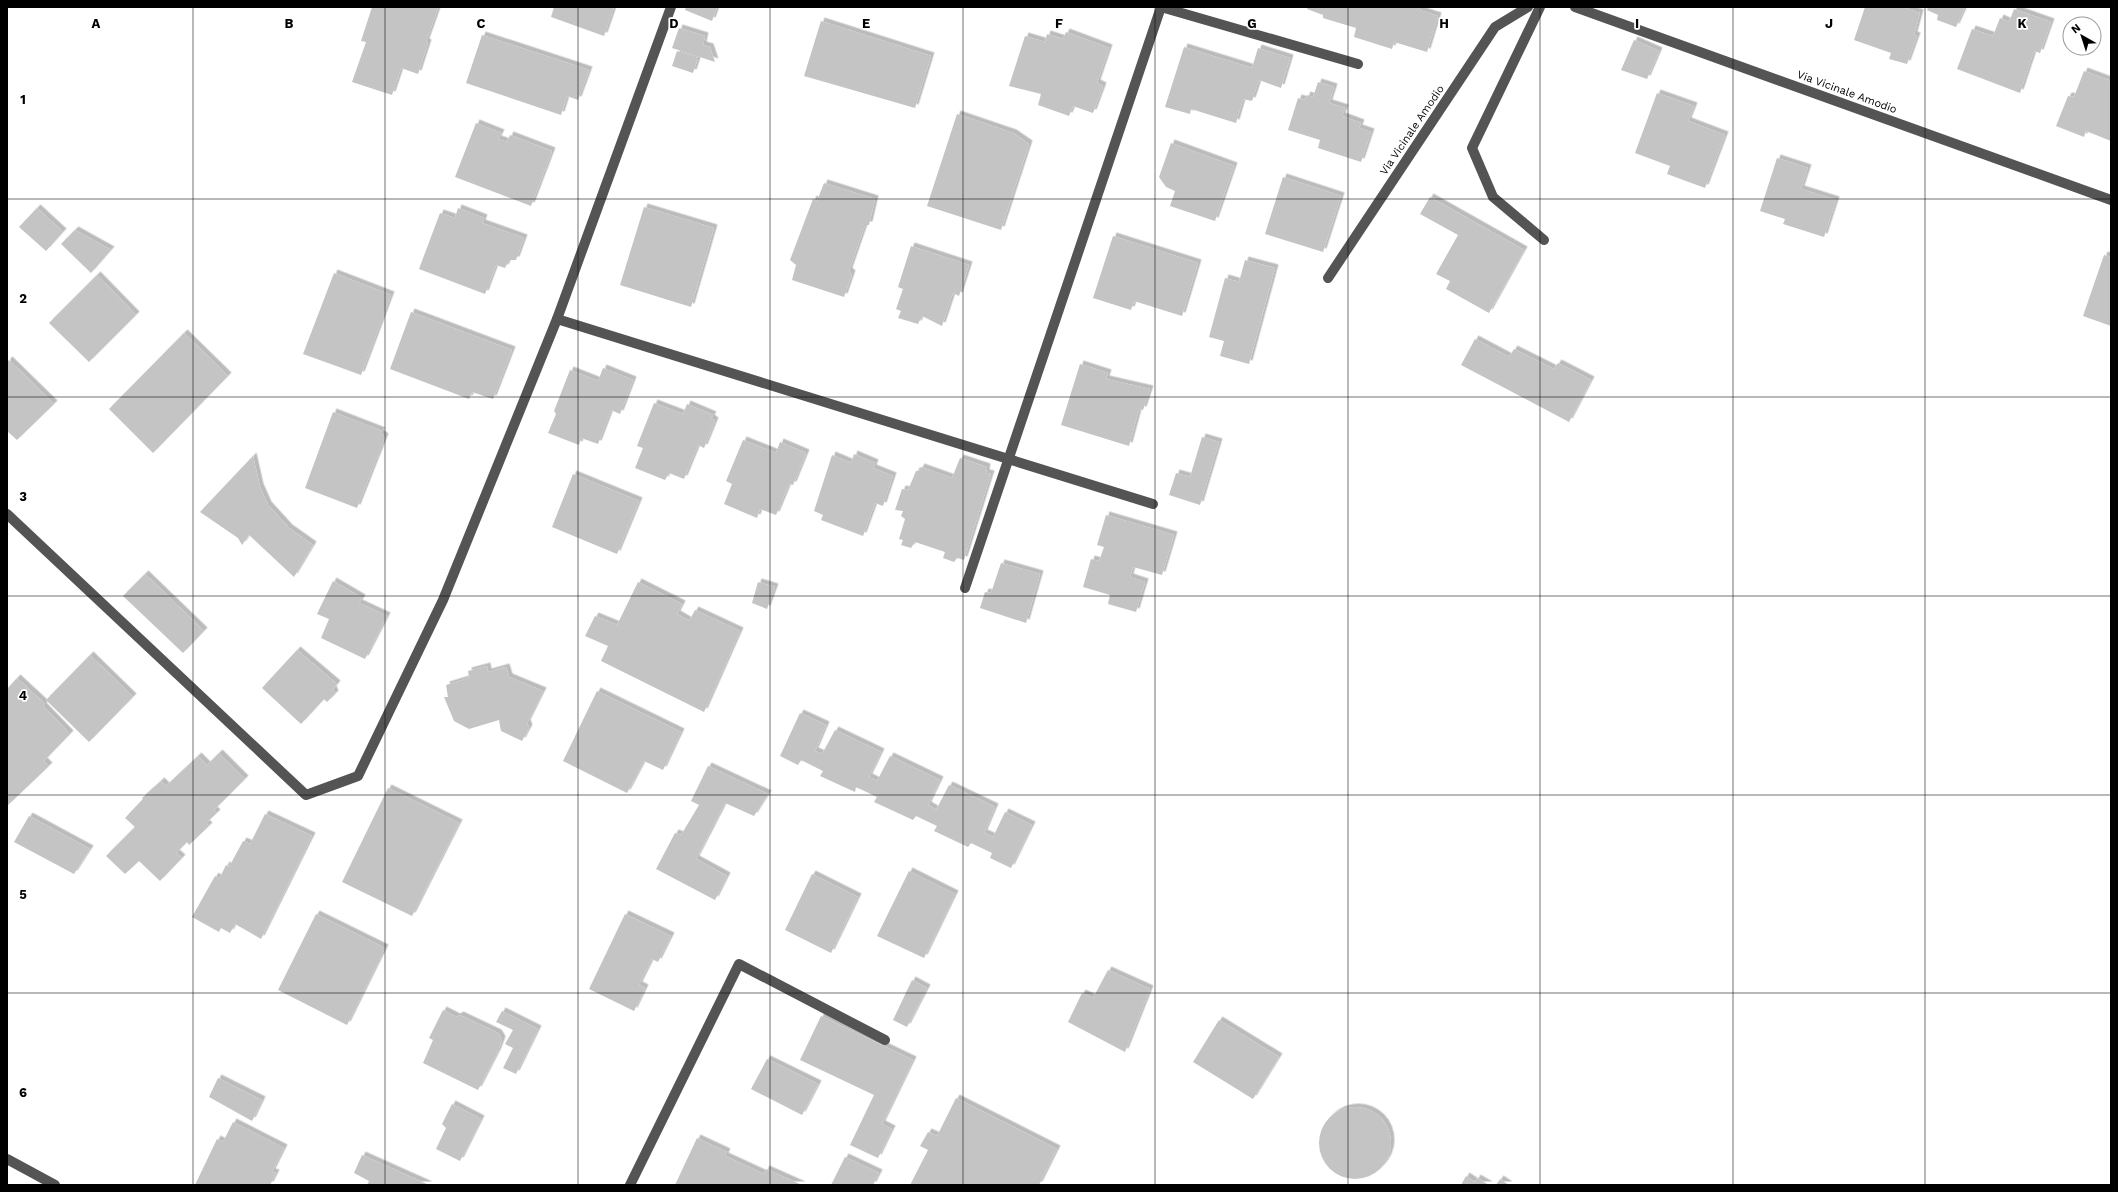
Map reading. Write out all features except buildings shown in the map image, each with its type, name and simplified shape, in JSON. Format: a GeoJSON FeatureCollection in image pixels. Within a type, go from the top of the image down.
{"type":"FeatureCollection","features":[{"type":"Feature","properties":{"kind":"street"},"geometry":{"type":"LineString","coordinates":[[7,514],[306,795],[358,776],[443,600],[557,319],[671,7]]}},
{"type":"Feature","properties":{"kind":"street"},"geometry":{"type":"LineString","coordinates":[[965,588],[1161,7],[1358,64]]}},
{"type":"Feature","properties":{"kind":"street","name":"Via Vicinale Amodio"},"geometry":{"type":"LineString","coordinates":[[1328,278],[1495,27],[1528,7]]}},
{"type":"Feature","properties":{"kind":"street"},"geometry":{"type":"LineString","coordinates":[[1540,7],[1472,148],[1493,197],[1544,240]]}},
{"type":"Feature","properties":{"kind":"street","name":"Via Vicinale Amodio"},"geometry":{"type":"LineString","coordinates":[[1575,7],[2111,200]]}},
{"type":"Feature","properties":{"kind":"street"},"geometry":{"type":"LineString","coordinates":[[557,319],[1153,504]]}},
{"type":"Feature","properties":{"kind":"street"},"geometry":{"type":"LineString","coordinates":[[630,1185],[739,964],[885,1040]]}},
{"type":"Feature","properties":{"kind":"street"},"geometry":{"type":"LineString","coordinates":[[7,1160],[55,1185]]}}]}
